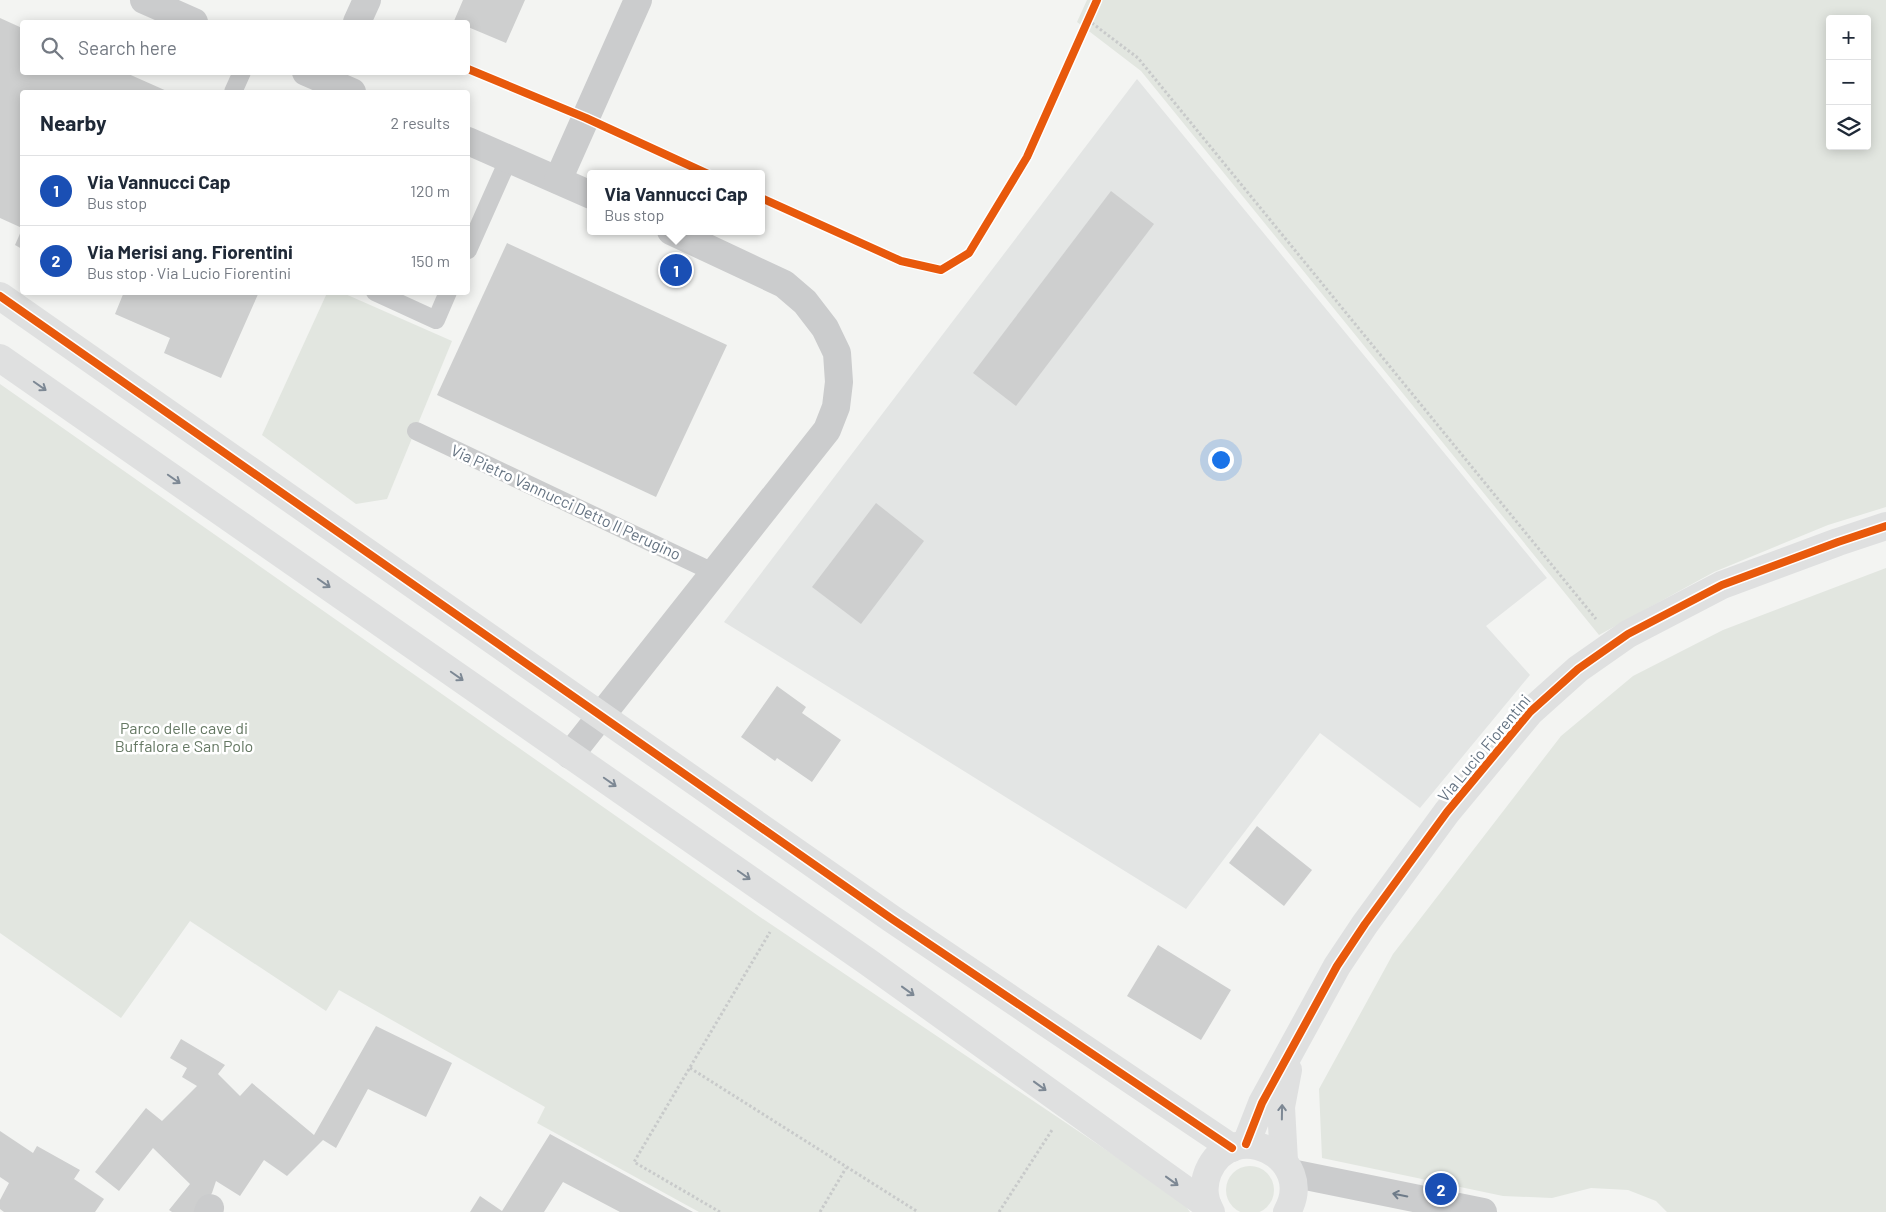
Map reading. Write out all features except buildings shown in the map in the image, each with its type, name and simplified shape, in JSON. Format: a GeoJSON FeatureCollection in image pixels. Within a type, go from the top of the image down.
{"type":"FeatureCollection","features":[{"type":"Feature","properties":{"kind":"street"},"geometry":{"type":"LineString","coordinates":[[144,0],[189,20]]}},
{"type":"Feature","properties":{"kind":"street"},"geometry":{"type":"LineString","coordinates":[[358,20],[367,0]]}},
{"type":"Feature","properties":{"kind":"street"},"geometry":{"type":"LineString","coordinates":[[558,180],[638,0]]}},
{"type":"Feature","properties":{"kind":"street"},"geometry":{"type":"LineString","coordinates":[[470,142],[587,193]]}},
{"type":"Feature","properties":{"kind":"street"},"geometry":{"type":"LineString","coordinates":[[570,754],[827,430],[836,407],[839,382],[837,353],[825,328],[805,302],[784,284],[680,235]]}},
{"type":"Feature","properties":{"kind":"street"},"geometry":{"type":"LineString","coordinates":[[0,296],[892,919],[1239,1146]]}},
{"type":"Feature","properties":{"kind":"street"},"geometry":{"type":"LineString","coordinates":[[0,358],[786,904],[1209,1209]]}},
{"type":"Feature","properties":{"kind":"street","name":"Via Lucio Fiorentini"},"geometry":{"type":"LineString","coordinates":[[1239,1146],[1337,966],[1365,924],[1447,812],[1530,712],[1578,669],[1628,634],[1722,585],[1886,526]]}},
{"type":"Feature","properties":{"kind":"street","name":"Via Lucio Fiorentini"},"geometry":{"type":"LineString","coordinates":[[1287,1212],[1292,1204],[1294,1188],[1287,1167],[1282,1107],[1292,1051]]}},
{"type":"Feature","properties":{"kind":"street"},"geometry":{"type":"LineString","coordinates":[[1209,1209],[1204,1192],[1205,1178],[1211,1165],[1220,1155],[1239,1146],[1260,1146],[1273,1151],[1287,1167],[1482,1212]]}},
{"type":"Feature","properties":{"kind":"lane"},"geometry":{"type":"LineString","coordinates":[[234,90],[241,75]]}},
{"type":"Feature","properties":{"kind":"lane"},"geometry":{"type":"LineString","coordinates":[[470,246],[509,158]]}},
{"type":"Feature","properties":{"kind":"lane"},"geometry":{"type":"LineString","coordinates":[[382,295],[436,320],[447,295]]}},
{"type":"Feature","properties":{"kind":"lane","name":"Via Pietro Vannucci Detto Il Perugino"},"geometry":{"type":"LineString","coordinates":[[416,432],[715,573]]}},
{"type":"Feature","properties":{"kind":"path"},"geometry":{"type":"LineString","coordinates":[[1085,29],[1090,17],[1138,58],[1615,643]]}},
{"type":"Feature","properties":{"kind":"path"},"geometry":{"type":"LineString","coordinates":[[720,1212],[634,1162],[786,904]]}},
{"type":"Feature","properties":{"kind":"path"},"geometry":{"type":"LineString","coordinates":[[690,1068],[918,1212]]}},
{"type":"Feature","properties":{"kind":"path"},"geometry":{"type":"LineString","coordinates":[[999,1212],[1055,1125]]}},
{"type":"Feature","properties":{"kind":"path"},"geometry":{"type":"LineString","coordinates":[[820,1212],[846,1168]]}},
{"type":"Feature","properties":{"kind":"shaded area"},"geometry":{"type":"Polygon","coordinates":[[[1137,79],[1547,578],[1486,626],[1530,675],[1420,808],[1320,733],[1186,909],[724,622],[1137,79]]]}},
{"type":"Feature","properties":{"kind":"green space"},"geometry":{"type":"Polygon","coordinates":[[[1087,0],[1886,0],[1886,507],[1828,525],[1714,572],[1599,635],[1141,71],[1077,22],[1087,0]]]}},
{"type":"Feature","properties":{"kind":"green space"},"geometry":{"type":"Polygon","coordinates":[[[326,295],[348,295],[452,341],[387,499],[356,504],[262,435],[326,295]]]}},
{"type":"Feature","properties":{"kind":"green space","name":"Parco delle cave di Buffalora e San Polo"},"geometry":{"type":"Polygon","coordinates":[[[0,384],[760,917],[1182,1201],[1190,1212],[699,1212],[537,1123],[545,1107],[339,990],[326,1011],[190,921],[121,1018],[0,933],[0,384]]]}},
{"type":"Feature","properties":{"kind":"green space"},"geometry":{"type":"Polygon","coordinates":[[[1886,568],[1886,1212],[1667,1212],[1656,1201],[1628,1190],[1591,1188],[1552,1198],[1503,1196],[1322,1158],[1319,1089],[1393,954],[1561,736],[1633,676],[1723,630],[1886,568]]]}},
{"type":"Feature","properties":{"kind":"green space"},"geometry":{"type":"Polygon","coordinates":[[[1245,1166],[1255,1166],[1263,1170],[1270,1177],[1274,1185],[1274,1195],[1270,1203],[1257,1213],[1243,1213],[1237,1210],[1230,1203],[1226,1195],[1226,1185],[1230,1177],[1237,1170],[1245,1166]]]}},
{"type":"Feature","properties":{"kind":"cycle path"},"geometry":{"type":"LineString","coordinates":[[765,200],[901,261],[941,270],[969,253],[1027,157],[1097,0]]}},
{"type":"Feature","properties":{"kind":"cycle path"},"geometry":{"type":"LineString","coordinates":[[470,70],[586,118],[699,170]]}},
{"type":"Feature","properties":{"kind":"cycle path"},"geometry":{"type":"LineString","coordinates":[[0,296],[892,919],[1232,1148]]}},
{"type":"Feature","properties":{"kind":"cycle path"},"geometry":{"type":"LineString","coordinates":[[1246,1144],[1262,1103],[1337,966],[1365,924],[1447,812],[1530,712],[1578,669],[1628,634],[1722,585],[1886,526]]}},
{"type":"Feature","properties":{"kind":"place","name":"Via Vannucci Cap"},"geometry":{"type":"Point","coordinates":[676,270]}},
{"type":"Feature","properties":{"kind":"place","name":"Via Merisi ang. Fiorentini"},"geometry":{"type":"Point","coordinates":[1441,1189]}}]}
